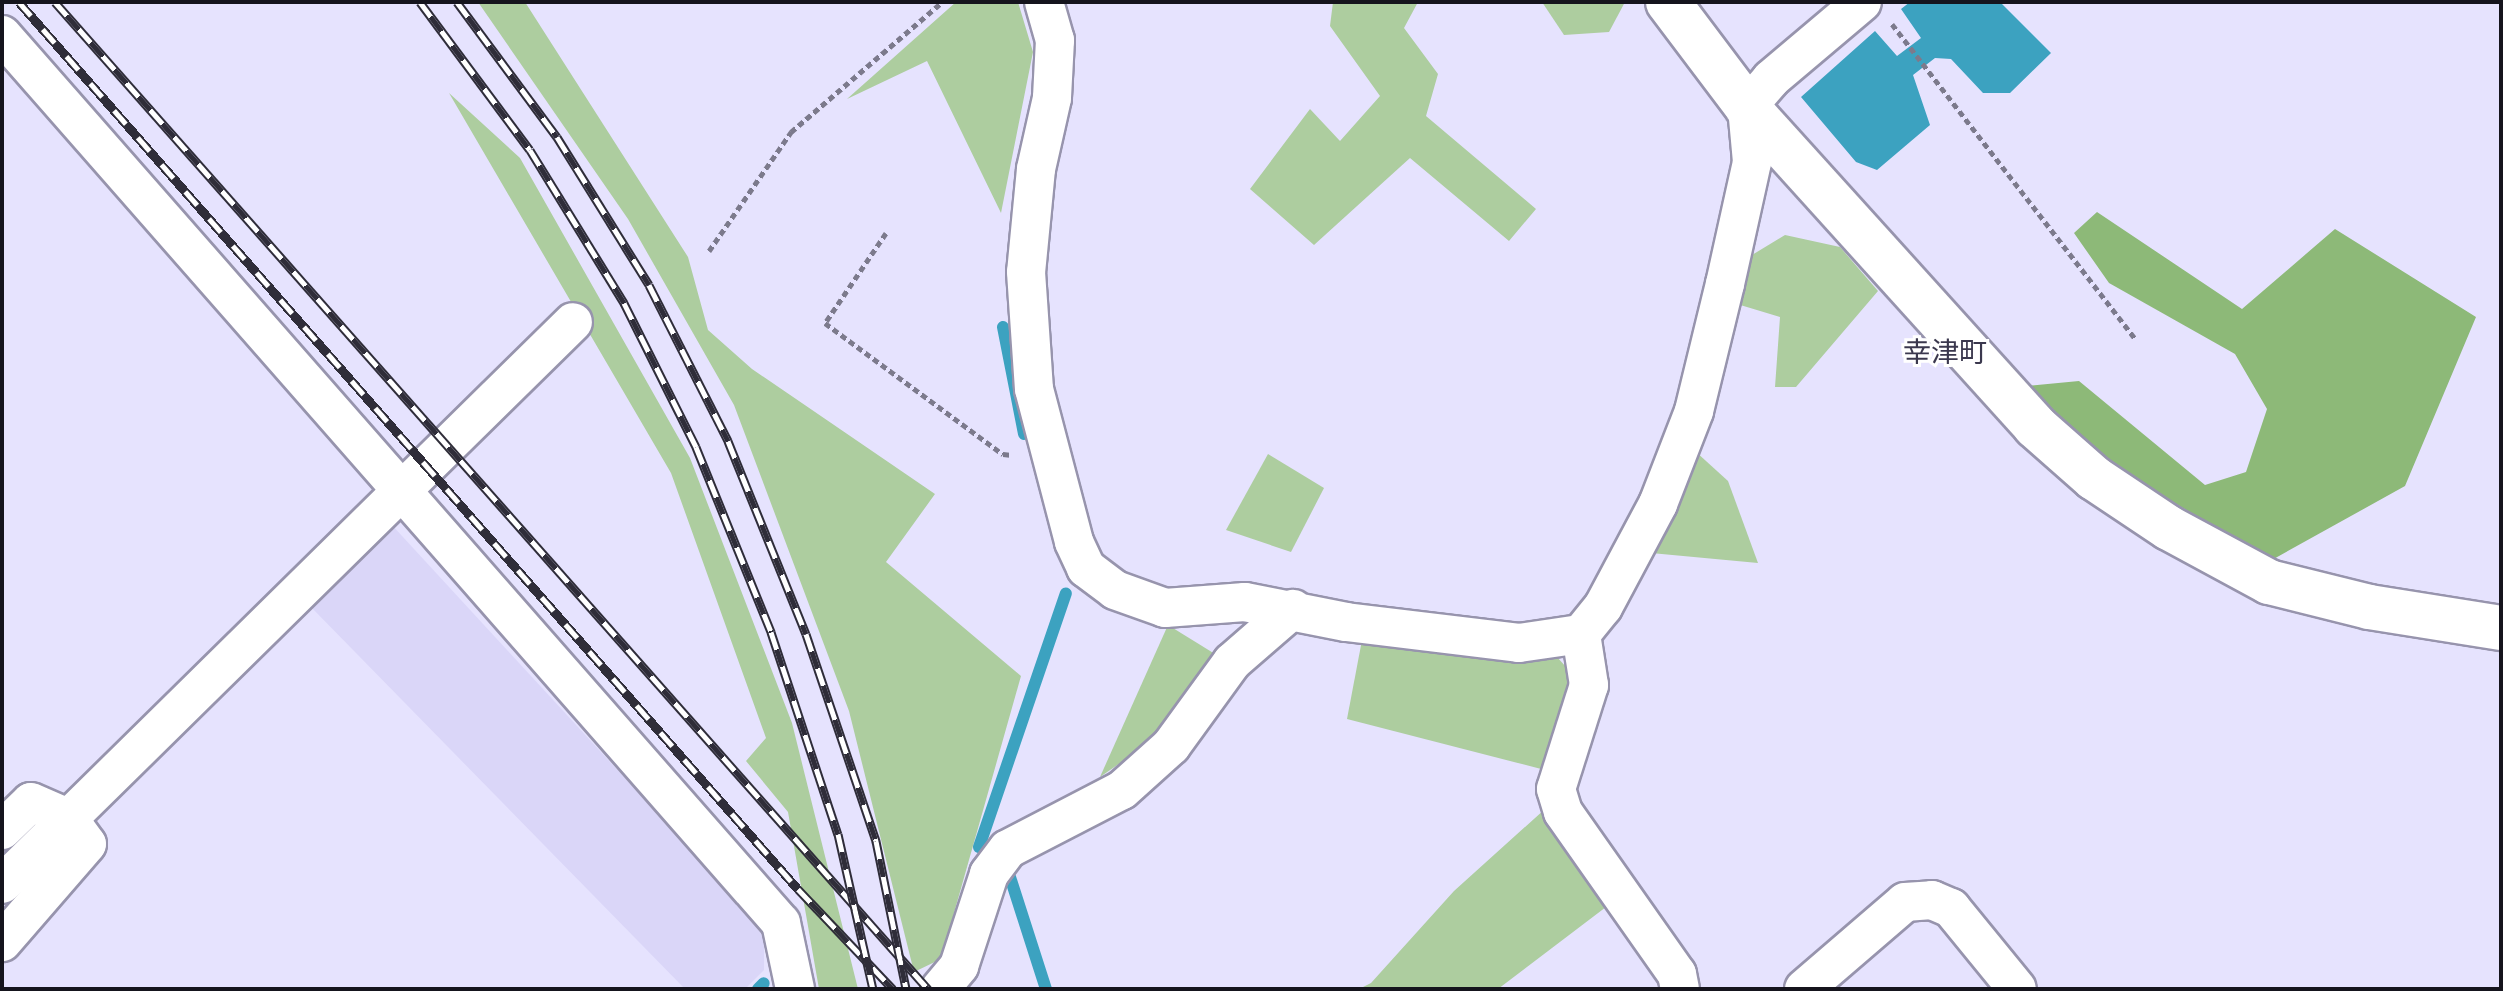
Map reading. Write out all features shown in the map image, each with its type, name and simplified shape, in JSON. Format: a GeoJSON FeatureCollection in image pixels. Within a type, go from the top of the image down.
{"type":"FeatureCollection","features":[{"type":"Feature","properties":{"kind":"street"},"geometry":{"type":"LineString","coordinates":[[1044,2],[1055,40],[1052,98],[1036,169],[1026,272],[1034,389],[1086,568],[1115,590],[1165,608],[1245,602],[1293,609],[1346,622],[1519,643],[1581,634],[1603,607],[1658,504],[1694,411],[1752,162],[1747,107],[1771,79],[1862,2]]}},
{"type":"Feature","properties":{"kind":"street"},"geometry":{"type":"LineString","coordinates":[[1668,2],[1747,107],[2035,426],[2094,478],[2169,528],[2269,582],[2369,607],[2501,628]]}},
{"type":"Feature","properties":{"kind":"street"},"geometry":{"type":"LineString","coordinates":[[2,35],[399,493],[781,923],[795,989]]}},
{"type":"Feature","properties":{"kind":"street"},"geometry":{"type":"LineString","coordinates":[[2,884],[573,322]]}},
{"type":"Feature","properties":{"kind":"street"},"geometry":{"type":"LineString","coordinates":[[940,989],[959,966],[989,874],[1008,849],[1122,790],[1171,746],[1232,662],[1293,609]]}},
{"type":"Feature","properties":{"kind":"street"},"geometry":{"type":"LineString","coordinates":[[1581,634],[1589,685],[1556,789],[1563,812],[1677,974],[1680,989]]}},
{"type":"Feature","properties":{"kind":"street"},"geometry":{"type":"LineString","coordinates":[[2,830],[31,802],[68,818],[87,844],[2,942]]}},
{"type":"Feature","properties":{"kind":"street"},"geometry":{"type":"LineString","coordinates":[[1804,989],[1905,902],[1932,900],[1951,908],[2017,989]]}},
{"type":"Feature","properties":{"kind":"path"},"geometry":{"type":"LineString","coordinates":[[709,251],[791,132],[942,2]]}},
{"type":"Feature","properties":{"kind":"path"},"geometry":{"type":"LineString","coordinates":[[1905,41],[2136,340]]}},
{"type":"Feature","properties":{"kind":"path"},"geometry":{"type":"LineString","coordinates":[[886,233],[825,323],[1003,454],[1053,459]]}},
{"type":"Feature","properties":{"kind":"shaded area"},"geometry":{"type":"Polygon","coordinates":[[[391,524],[764,929],[764,970],[745,989],[685,989],[309,605],[391,524]]]}},
{"type":"Feature","properties":{"kind":"green space"},"geometry":{"type":"Polygon","coordinates":[[[478,2],[525,2],[688,257],[708,330],[752,369],[935,494],[886,562],[1021,676],[941,959],[914,972],[849,711],[734,405],[628,219],[478,2]]]}},
{"type":"Feature","properties":{"kind":"green space"},"geometry":{"type":"Polygon","coordinates":[[[956,2],[1018,2],[1033,52],[1001,213],[927,61],[847,99],[956,2]]]}},
{"type":"Feature","properties":{"kind":"green space"},"geometry":{"type":"Polygon","coordinates":[[[1333,2],[1418,2],[1404,28],[1438,74],[1426,116],[1536,209],[1509,241],[1410,158],[1314,245],[1250,189],[1310,109],[1340,141],[1380,96],[1330,26],[1333,2]]]}},
{"type":"Feature","properties":{"kind":"green space"},"geometry":{"type":"Polygon","coordinates":[[[1542,2],[1625,2],[1609,32],[1564,35],[1542,2]]]}},
{"type":"Feature","properties":{"kind":"green space"},"geometry":{"type":"Polygon","coordinates":[[[449,93],[520,158],[690,458],[792,723],[858,989],[819,989],[788,812],[746,761],[766,738],[671,473],[449,93]]]}},
{"type":"Feature","properties":{"kind":"green space"},"geometry":{"type":"Polygon","coordinates":[[[2097,212],[2242,309],[2335,229],[2476,317],[2405,486],[2270,561],[2104,460],[2026,386],[2079,381],[2205,485],[2246,472],[2267,409],[2235,354],[2109,283],[2074,233],[2097,212]]]}},
{"type":"Feature","properties":{"kind":"green space"},"geometry":{"type":"Polygon","coordinates":[[[1785,235],[1840,247],[1878,291],[1796,387],[1775,387],[1780,317],[1737,304],[1752,255],[1785,235]]]}},
{"type":"Feature","properties":{"kind":"green space"},"geometry":{"type":"Polygon","coordinates":[[[1695,451],[1728,481],[1758,563],[1651,553],[1695,451]]]}},
{"type":"Feature","properties":{"kind":"green space"},"geometry":{"type":"Polygon","coordinates":[[[1268,454],[1324,488],[1291,552],[1226,530],[1268,454]]]}},
{"type":"Feature","properties":{"kind":"green space"},"geometry":{"type":"Polygon","coordinates":[[[1168,625],[1215,654],[1169,729],[1100,777],[1168,625]]]}},
{"type":"Feature","properties":{"kind":"green space"},"geometry":{"type":"Polygon","coordinates":[[[1362,640],[1557,657],[1576,678],[1545,770],[1347,719],[1362,640]]]}},
{"type":"Feature","properties":{"kind":"green space"},"geometry":{"type":"Polygon","coordinates":[[[1545,809],[1606,907],[1498,989],[1359,989],[1371,983],[1454,891],[1545,809]]]}},
{"type":"Feature","properties":{"kind":"water"},"geometry":{"type":"Polygon","coordinates":[[[1910,2],[2000,2],[2051,53],[2010,93],[1983,93],[1951,59],[1935,58],[1913,75],[1930,125],[1877,170],[1856,162],[1801,97],[1875,31],[1897,56],[1921,38],[1901,9],[1910,2]]]}},
{"type":"Feature","properties":{"kind":"waterway"},"geometry":{"type":"LineString","coordinates":[[1003,327],[1024,434]]}},
{"type":"Feature","properties":{"kind":"waterway"},"geometry":{"type":"LineString","coordinates":[[979,847],[1066,593]]}},
{"type":"Feature","properties":{"kind":"waterway"},"geometry":{"type":"LineString","coordinates":[[1010,877],[1046,989]]}},
{"type":"Feature","properties":{"kind":"waterway"},"geometry":{"type":"LineString","coordinates":[[758,989],[764,983]]}},
{"type":"Feature","properties":{"kind":"railway"},"geometry":{"type":"LineString","coordinates":[[19,2],[798,889],[893,989]]}},
{"type":"Feature","properties":{"kind":"railway"},"geometry":{"type":"LineString","coordinates":[[55,2],[928,989]]}},
{"type":"Feature","properties":{"kind":"railway"},"geometry":{"type":"LineString","coordinates":[[420,2],[530,150],[624,303],[696,447],[771,632],[838,834],[873,989]]}},
{"type":"Feature","properties":{"kind":"railway"},"geometry":{"type":"LineString","coordinates":[[457,2],[557,137],[649,285],[728,441],[806,634],[876,841],[906,989]]}},
{"type":"Feature","properties":{"kind":"district","name":"幸津町"},"geometry":{"type":"Point","coordinates":[1945,353]}}]}
